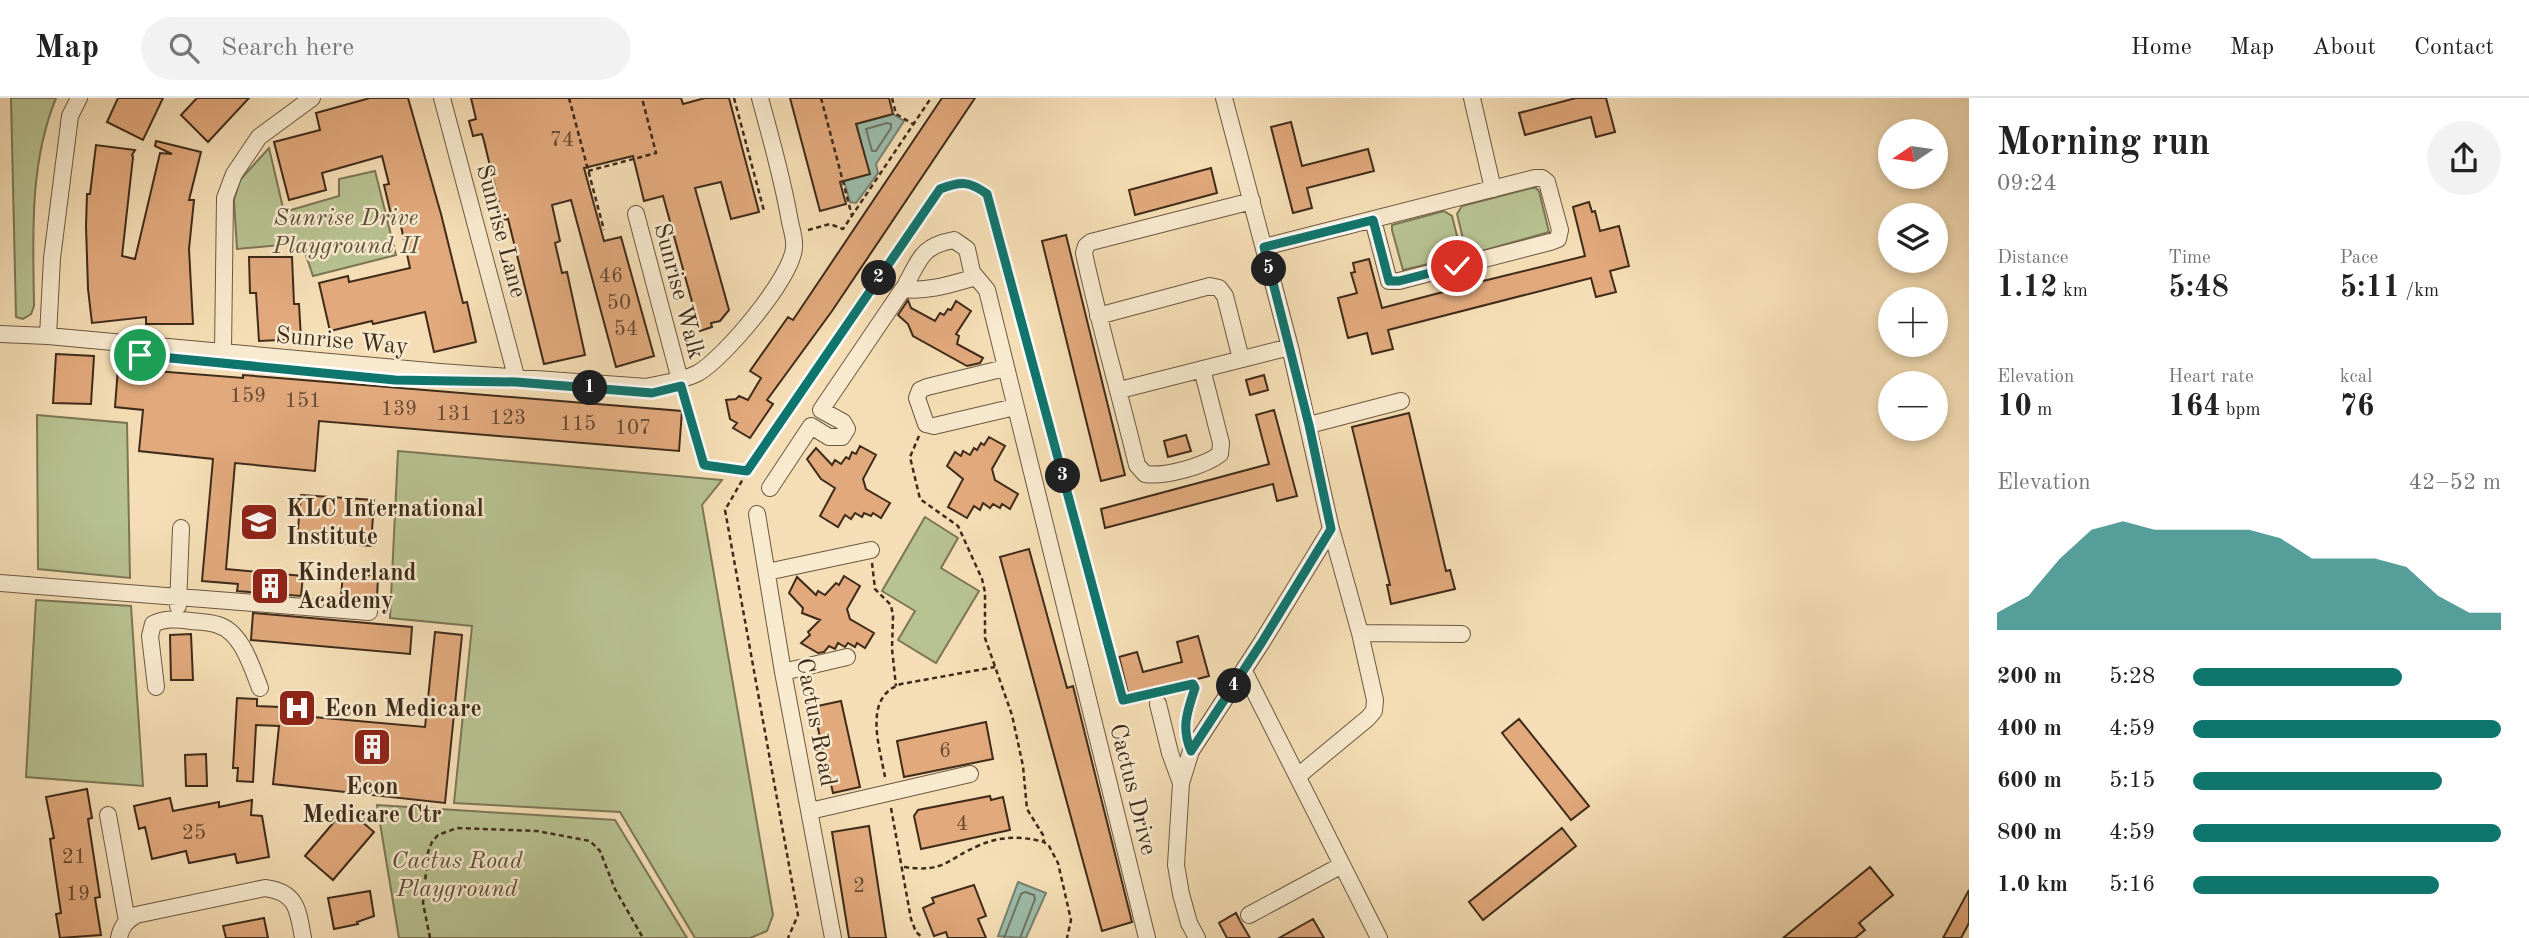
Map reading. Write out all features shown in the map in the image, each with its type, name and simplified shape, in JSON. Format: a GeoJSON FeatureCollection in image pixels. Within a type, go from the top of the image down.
{"type":"FeatureCollection","features":[{"type":"Feature","properties":{"kind":"street"},"geometry":{"type":"LineString","coordinates":[[48,336],[52,258],[68,129],[70,116],[79,98]]}},
{"type":"Feature","properties":{"kind":"street"},"geometry":{"type":"LineString","coordinates":[[223,351],[225,198],[234,174],[259,137],[312,98]]}},
{"type":"Feature","properties":{"kind":"street","name":"Sunrise Lane"},"geometry":{"type":"LineString","coordinates":[[442,98],[516,376]]}},
{"type":"Feature","properties":{"kind":"street","name":"Sunrise Way"},"geometry":{"type":"LineString","coordinates":[[0,334],[647,387],[680,380],[707,366],[759,312],[789,266],[795,248],[786,197],[760,98]]}},
{"type":"Feature","properties":{"kind":"street"},"geometry":{"type":"LineString","coordinates":[[1224,98],[1290,347],[1331,529],[1360,633],[1375,700],[1374,710],[1368,718],[1298,776]]}},
{"type":"Feature","properties":{"kind":"street"},"geometry":{"type":"LineString","coordinates":[[1472,98],[1493,190]]}},
{"type":"Feature","properties":{"kind":"street"},"geometry":{"type":"LineString","coordinates":[[1264,247],[1542,178],[1548,182],[1560,230],[1558,239],[1399,281],[1389,281],[1373,220]]}},
{"type":"Feature","properties":{"kind":"street"},"geometry":{"type":"LineString","coordinates":[[1202,369],[1221,443],[1220,454],[1211,461],[1156,476],[1145,474],[1137,465],[1120,390],[1098,316],[1084,253],[1086,246],[1091,242],[1252,201]]}},
{"type":"Feature","properties":{"kind":"street","name":"Sunrise Walk"},"geometry":{"type":"LineString","coordinates":[[636,214],[680,380]]}},
{"type":"Feature","properties":{"kind":"street","name":"Cactus Drive"},"geometry":{"type":"LineString","coordinates":[[905,286],[923,253],[932,246],[954,240],[967,249],[971,267],[987,290],[1147,938]]}},
{"type":"Feature","properties":{"kind":"street"},"geometry":{"type":"LineString","coordinates":[[770,488],[811,426],[830,437],[842,437],[845,433],[847,429],[844,422],[821,410],[905,286],[919,291],[976,276]]}},
{"type":"Feature","properties":{"kind":"street"},"geometry":{"type":"LineString","coordinates":[[1098,316],[1210,286],[1219,288],[1224,296],[1241,359]]}},
{"type":"Feature","properties":{"kind":"street"},"geometry":{"type":"LineString","coordinates":[[1120,390],[1290,347]]}},
{"type":"Feature","properties":{"kind":"street"},"geometry":{"type":"LineString","coordinates":[[1005,368],[920,390],[917,398],[926,424],[933,426],[1015,407]]}},
{"type":"Feature","properties":{"kind":"street"},"geometry":{"type":"LineString","coordinates":[[1309,425],[1401,401]]}},
{"type":"Feature","properties":{"kind":"street","name":"Cactus Road"},"geometry":{"type":"LineString","coordinates":[[757,514],[783,672],[833,938]]}},
{"type":"Feature","properties":{"kind":"street"},"geometry":{"type":"LineString","coordinates":[[177,620],[181,528]]}},
{"type":"Feature","properties":{"kind":"street"},"geometry":{"type":"LineString","coordinates":[[1197,938],[1183,904],[1176,865],[1181,783],[1191,751],[1244,671],[1331,529]]}},
{"type":"Feature","properties":{"kind":"street"},"geometry":{"type":"LineString","coordinates":[[767,572],[871,550]]}},
{"type":"Feature","properties":{"kind":"street"},"geometry":{"type":"LineString","coordinates":[[0,583],[369,612]]}},
{"type":"Feature","properties":{"kind":"street"},"geometry":{"type":"LineString","coordinates":[[156,687],[150,636],[153,624],[162,619],[220,625],[234,636],[247,657],[260,688]]}},
{"type":"Feature","properties":{"kind":"street"},"geometry":{"type":"LineString","coordinates":[[1360,633],[1462,634]]}},
{"type":"Feature","properties":{"kind":"street"},"geometry":{"type":"LineString","coordinates":[[783,672],[848,657]]}},
{"type":"Feature","properties":{"kind":"street"},"geometry":{"type":"LineString","coordinates":[[1244,671],[1378,938]]}},
{"type":"Feature","properties":{"kind":"street"},"geometry":{"type":"LineString","coordinates":[[1158,704],[1170,753],[1181,783]]}},
{"type":"Feature","properties":{"kind":"street"},"geometry":{"type":"LineString","coordinates":[[810,811],[970,774]]}},
{"type":"Feature","properties":{"kind":"street"},"geometry":{"type":"LineString","coordinates":[[108,815],[127,920]]}},
{"type":"Feature","properties":{"kind":"street"},"geometry":{"type":"LineString","coordinates":[[1249,915],[1342,864]]}},
{"type":"Feature","properties":{"kind":"street"},"geometry":{"type":"LineString","coordinates":[[119,938],[121,928],[127,920],[136,915],[265,888],[283,892],[292,900],[299,915],[303,938]]}},
{"type":"Feature","properties":{"kind":"path"},"geometry":{"type":"LineString","coordinates":[[569,98],[604,230]]}},
{"type":"Feature","properties":{"kind":"path"},"geometry":{"type":"LineString","coordinates":[[588,171],[656,153],[642,98]]}},
{"type":"Feature","properties":{"kind":"path"},"geometry":{"type":"LineString","coordinates":[[734,98],[764,211]]}},
{"type":"Feature","properties":{"kind":"path"},"geometry":{"type":"LineString","coordinates":[[821,98],[852,216]]}},
{"type":"Feature","properties":{"kind":"path"},"geometry":{"type":"LineString","coordinates":[[892,98],[896,114],[913,124]]}},
{"type":"Feature","properties":{"kind":"path"},"geometry":{"type":"LineString","coordinates":[[802,232],[830,223],[844,229],[931,98]]}},
{"type":"Feature","properties":{"kind":"path"},"geometry":{"type":"LineString","coordinates":[[788,938],[799,915],[725,510],[747,471],[940,189],[958,182],[976,186],[987,194],[1123,700],[1193,684],[1195,688],[1186,716],[1185,736],[1191,751]]}},
{"type":"Feature","properties":{"kind":"path"},"geometry":{"type":"LineString","coordinates":[[680,380],[704,465],[747,471]]}},
{"type":"Feature","properties":{"kind":"path"},"geometry":{"type":"LineString","coordinates":[[926,424],[912,447],[910,457],[918,495],[922,502],[958,526],[982,579],[985,592],[985,638],[1012,715],[1023,765],[1027,809],[1058,863],[1071,920],[1067,938]]}},
{"type":"Feature","properties":{"kind":"path"},"geometry":{"type":"LineString","coordinates":[[871,550],[875,589],[891,605],[894,616],[892,649],[896,685]]}},
{"type":"Feature","properties":{"kind":"path"},"geometry":{"type":"LineString","coordinates":[[430,938],[423,903],[428,852],[438,835],[457,828],[537,831],[590,841],[600,851],[615,889],[643,938]]}},
{"type":"Feature","properties":{"kind":"path"},"geometry":{"type":"LineString","coordinates":[[903,866],[928,869],[936,867],[957,859],[981,844],[1007,838],[1019,837],[1044,842]]}},
{"type":"Feature","properties":{"kind":"green space"},"geometry":{"type":"Polygon","coordinates":[[[11,98],[56,98],[41,148],[34,200],[34,306],[31,314],[23,319],[16,317],[11,98]]]}},
{"type":"Feature","properties":{"kind":"green space","name":"Sunrise Drive Playground II"},"geometry":{"type":"Polygon","coordinates":[[[269,148],[284,212],[339,196],[339,179],[375,171],[396,255],[313,276],[302,243],[237,249],[234,200],[240,180],[269,148]]]}},
{"type":"Feature","properties":{"kind":"green space"},"geometry":{"type":"Polygon","coordinates":[[[1532,188],[1539,191],[1549,232],[1467,255],[1457,214],[1462,206],[1532,188]]]}},
{"type":"Feature","properties":{"kind":"green space"},"geometry":{"type":"Polygon","coordinates":[[[1444,211],[1452,216],[1462,256],[1403,270],[1392,225],[1444,211]]]}},
{"type":"Feature","properties":{"kind":"green space"},"geometry":{"type":"Polygon","coordinates":[[[37,415],[127,423],[130,578],[38,569],[37,415]]]}},
{"type":"Feature","properties":{"kind":"green space"},"geometry":{"type":"Polygon","coordinates":[[[398,451],[722,480],[702,505],[773,915],[767,931],[750,938],[695,938],[620,812],[454,803],[472,626],[390,618],[398,451]]]}},
{"type":"Feature","properties":{"kind":"green space"},"geometry":{"type":"Polygon","coordinates":[[[925,517],[958,538],[941,568],[979,591],[936,663],[898,640],[915,611],[882,591],[925,517]]]}},
{"type":"Feature","properties":{"kind":"green space"},"geometry":{"type":"Polygon","coordinates":[[[36,600],[131,606],[143,786],[26,777],[36,600]]]}},
{"type":"Feature","properties":{"kind":"green space","name":"Cactus Road Playground"},"geometry":{"type":"Polygon","coordinates":[[[377,805],[615,820],[687,938],[399,938],[377,805]]]}},
{"type":"Feature","properties":{"kind":"water"},"geometry":{"type":"Polygon","coordinates":[[[850,98],[867,121],[893,114],[904,121],[876,164],[878,173],[856,203],[850,202],[844,181],[869,174],[850,98]]]}},
{"type":"Feature","properties":{"kind":"water"},"geometry":{"type":"Polygon","coordinates":[[[1018,882],[1046,893],[1026,938],[998,936],[1018,882]]]}},
{"type":"Feature","properties":{"kind":"building"},"geometry":{"type":"Polygon","coordinates":[[[118,98],[163,98],[143,140],[107,122],[118,98]]]}},
{"type":"Feature","properties":{"kind":"building"},"geometry":{"type":"Polygon","coordinates":[[[197,98],[249,98],[208,142],[181,115],[197,98]]]}},
{"type":"Feature","properties":{"kind":"building"},"geometry":{"type":"Polygon","coordinates":[[[370,98],[408,98],[476,342],[434,352],[425,312],[330,331],[319,283],[348,276],[349,282],[410,268],[399,217],[392,219],[384,185],[389,184],[382,156],[322,173],[326,190],[289,200],[274,142],[320,130],[316,113],[370,98]]]}},
{"type":"Feature","properties":{"kind":"building"},"geometry":{"type":"Polygon","coordinates":[[[471,98],[681,98],[683,104],[705,98],[729,98],[759,212],[731,219],[721,182],[695,188],[729,310],[720,321],[711,323],[712,327],[700,331],[663,196],[644,201],[633,156],[584,168],[604,241],[621,237],[654,356],[616,367],[571,200],[552,205],[560,241],[555,243],[562,273],[567,272],[585,355],[544,364],[508,219],[503,220],[482,134],[473,136],[469,121],[476,119],[471,98]]]}},
{"type":"Feature","properties":{"kind":"building"},"geometry":{"type":"Polygon","coordinates":[[[790,98],[889,98],[893,114],[856,124],[870,174],[840,182],[846,204],[820,211],[790,98]]]}},
{"type":"Feature","properties":{"kind":"building"},"geometry":{"type":"Polygon","coordinates":[[[942,98],[975,98],[832,311],[767,400],[773,404],[750,438],[733,428],[737,423],[730,419],[726,400],[739,396],[748,400],[761,378],[750,371],[788,317],[793,320],[942,98]]]}},
{"type":"Feature","properties":{"kind":"building"},"geometry":{"type":"Polygon","coordinates":[[[1576,98],[1606,98],[1615,132],[1596,137],[1591,117],[1525,135],[1519,113],[1576,98]]]}},
{"type":"Feature","properties":{"kind":"building"},"geometry":{"type":"Polygon","coordinates":[[[1291,122],[1302,166],[1368,149],[1374,171],[1307,188],[1312,208],[1293,213],[1271,127],[1291,122]]]}},
{"type":"Feature","properties":{"kind":"building"},"geometry":{"type":"Polygon","coordinates":[[[156,141],[201,152],[189,200],[194,200],[189,249],[193,324],[146,324],[146,317],[92,323],[86,226],[87,194],[90,194],[96,145],[135,150],[132,155],[122,256],[135,259],[160,153],[172,154],[155,146],[156,141]]]}},
{"type":"Feature","properties":{"kind":"building"},"geometry":{"type":"Polygon","coordinates":[[[1211,168],[1217,193],[1135,215],[1129,190],[1211,168]]]}},
{"type":"Feature","properties":{"kind":"building"},"geometry":{"type":"Polygon","coordinates":[[[1589,202],[1592,212],[1595,211],[1600,231],[1619,226],[1629,266],[1610,271],[1616,292],[1596,297],[1591,278],[1388,330],[1393,349],[1372,354],[1367,333],[1348,338],[1338,298],[1357,293],[1351,273],[1355,272],[1353,263],[1369,259],[1382,308],[1462,287],[1460,281],[1482,276],[1483,281],[1585,256],[1573,207],[1589,202]]]}},
{"type":"Feature","properties":{"kind":"building"},"geometry":{"type":"Polygon","coordinates":[[[1066,235],[1125,475],[1101,481],[1042,241],[1066,235]]]}},
{"type":"Feature","properties":{"kind":"building"},"geometry":{"type":"Polygon","coordinates":[[[249,257],[292,257],[294,304],[299,304],[301,339],[259,341],[256,293],[250,293],[249,257]]]}},
{"type":"Feature","properties":{"kind":"building"},"geometry":{"type":"Polygon","coordinates":[[[908,300],[911,308],[935,321],[940,313],[944,315],[948,309],[951,310],[956,301],[971,311],[956,334],[959,336],[957,344],[983,358],[980,363],[967,366],[913,336],[908,324],[898,315],[908,300]]]}},
{"type":"Feature","properties":{"kind":"building"},"geometry":{"type":"Polygon","coordinates":[[[56,354],[94,356],[91,404],[53,403],[56,354]]]}},
{"type":"Feature","properties":{"kind":"building"},"geometry":{"type":"Polygon","coordinates":[[[118,368],[243,378],[243,375],[682,411],[679,451],[319,421],[315,471],[235,463],[226,569],[303,576],[301,596],[237,591],[238,584],[202,581],[213,459],[139,451],[143,410],[115,407],[118,368]]]}},
{"type":"Feature","properties":{"kind":"building"},"geometry":{"type":"Polygon","coordinates":[[[1264,375],[1268,390],[1250,395],[1246,380],[1264,375]]]}},
{"type":"Feature","properties":{"kind":"building"},"geometry":{"type":"Polygon","coordinates":[[[1274,410],[1297,496],[1277,501],[1273,484],[1105,528],[1101,509],[1269,464],[1256,415],[1274,410]]]}},
{"type":"Feature","properties":{"kind":"building"},"geometry":{"type":"Polygon","coordinates":[[[1409,413],[1446,571],[1450,570],[1455,589],[1391,604],[1387,585],[1390,585],[1352,427],[1409,413]]]}},
{"type":"Feature","properties":{"kind":"building"},"geometry":{"type":"Polygon","coordinates":[[[1186,435],[1191,451],[1168,457],[1164,441],[1186,435]]]}},
{"type":"Feature","properties":{"kind":"building"},"geometry":{"type":"Polygon","coordinates":[[[989,437],[1005,446],[992,469],[995,480],[1018,494],[1010,509],[1002,504],[1000,508],[993,504],[990,508],[983,503],[980,510],[974,506],[967,518],[948,507],[963,479],[947,466],[955,452],[961,456],[963,451],[970,455],[981,443],[984,445],[989,437]]]}},
{"type":"Feature","properties":{"kind":"building"},"geometry":{"type":"Polygon","coordinates":[[[860,446],[876,455],[863,479],[866,489],[890,503],[881,518],[873,513],[871,516],[864,513],[862,517],[855,513],[851,519],[845,515],[838,527],[820,516],[835,488],[821,479],[807,459],[816,448],[832,465],[835,460],[841,464],[846,457],[849,459],[852,452],[856,454],[860,446]]]}},
{"type":"Feature","properties":{"kind":"building","name":"KLC International Institute"},"geometry":{"type":"Polygon","coordinates":[[[301,495],[374,500],[371,546],[297,540],[301,495]]]}},
{"type":"Feature","properties":{"kind":"building"},"geometry":{"type":"Polygon","coordinates":[[[1029,549],[1067,688],[1073,686],[1132,922],[1102,931],[1000,557],[1029,549]]]}},
{"type":"Feature","properties":{"kind":"building"},"geometry":{"type":"Polygon","coordinates":[[[343,573],[378,576],[377,599],[341,597],[343,573]]]}},
{"type":"Feature","properties":{"kind":"building"},"geometry":{"type":"Polygon","coordinates":[[[844,576],[860,586],[847,609],[850,619],[874,633],[865,648],[857,643],[855,647],[848,643],[845,647],[838,643],[835,649],[829,646],[824,652],[818,653],[801,643],[820,620],[802,613],[803,608],[789,593],[797,577],[816,595],[818,591],[825,595],[836,583],[839,585],[844,576]]]}},
{"type":"Feature","properties":{"kind":"building"},"geometry":{"type":"Polygon","coordinates":[[[253,613],[412,627],[410,654],[251,640],[253,613]]]}},
{"type":"Feature","properties":{"kind":"building"},"geometry":{"type":"Polygon","coordinates":[[[435,632],[462,635],[445,803],[273,784],[279,726],[256,725],[253,782],[237,781],[238,768],[233,768],[237,698],[257,699],[257,706],[280,707],[280,714],[425,727],[435,632]]]}},
{"type":"Feature","properties":{"kind":"building"},"geometry":{"type":"Polygon","coordinates":[[[191,634],[193,680],[171,680],[170,635],[191,634]]]}},
{"type":"Feature","properties":{"kind":"building"},"geometry":{"type":"Polygon","coordinates":[[[1198,636],[1209,676],[1129,697],[1119,657],[1137,652],[1143,672],[1182,662],[1177,642],[1198,636]]]}},
{"type":"Feature","properties":{"kind":"building"},"geometry":{"type":"Polygon","coordinates":[[[841,701],[860,787],[833,793],[813,707],[841,701]]]}},
{"type":"Feature","properties":{"kind":"building"},"geometry":{"type":"Polygon","coordinates":[[[1519,719],[1589,806],[1571,820],[1502,733],[1519,719]]]}},
{"type":"Feature","properties":{"kind":"building"},"geometry":{"type":"Polygon","coordinates":[[[986,722],[993,759],[904,777],[897,741],[986,722]]]}},
{"type":"Feature","properties":{"kind":"building"},"geometry":{"type":"Polygon","coordinates":[[[206,754],[207,786],[186,786],[185,755],[206,754]]]}},
{"type":"Feature","properties":{"kind":"building"},"geometry":{"type":"Polygon","coordinates":[[[87,789],[92,818],[88,819],[100,897],[95,898],[101,935],[60,938],[56,914],[61,913],[50,839],[54,838],[46,797],[87,789]]]}},
{"type":"Feature","properties":{"kind":"building"},"geometry":{"type":"Polygon","coordinates":[[[990,796],[991,800],[1003,797],[1010,830],[921,849],[914,816],[918,810],[990,796]]]}},
{"type":"Feature","properties":{"kind":"building"},"geometry":{"type":"Polygon","coordinates":[[[170,798],[173,811],[219,802],[219,807],[252,800],[251,815],[262,816],[269,857],[237,863],[235,854],[189,863],[186,851],[152,859],[145,827],[139,829],[134,806],[170,798]]]}},
{"type":"Feature","properties":{"kind":"building"},"geometry":{"type":"Polygon","coordinates":[[[346,808],[374,832],[333,880],[305,856],[346,808]]]}},
{"type":"Feature","properties":{"kind":"building"},"geometry":{"type":"Polygon","coordinates":[[[869,826],[886,938],[849,938],[832,832],[869,826]]]}},
{"type":"Feature","properties":{"kind":"building"},"geometry":{"type":"Polygon","coordinates":[[[1562,828],[1576,846],[1483,920],[1469,902],[1562,828]]]}},
{"type":"Feature","properties":{"kind":"building"},"geometry":{"type":"Polygon","coordinates":[[[1870,867],[1893,895],[1859,923],[1865,930],[1855,938],[1783,938],[1870,867]]]}},
{"type":"Feature","properties":{"kind":"building"},"geometry":{"type":"Polygon","coordinates":[[[974,885],[986,916],[978,919],[986,938],[948,938],[946,932],[934,936],[923,908],[934,903],[932,898],[974,885]]]}},
{"type":"Feature","properties":{"kind":"building"},"geometry":{"type":"Polygon","coordinates":[[[1969,890],[1969,923],[1961,938],[1943,938],[1969,890]]]}},
{"type":"Feature","properties":{"kind":"building"},"geometry":{"type":"Polygon","coordinates":[[[370,891],[374,916],[357,922],[358,924],[334,929],[328,898],[370,891]]]}},
{"type":"Feature","properties":{"kind":"building"},"geometry":{"type":"Polygon","coordinates":[[[1236,913],[1250,938],[1227,938],[1219,923],[1236,913]]]}},
{"type":"Feature","properties":{"kind":"building"},"geometry":{"type":"Polygon","coordinates":[[[264,918],[268,938],[226,938],[223,926],[264,918]]]}},
{"type":"Feature","properties":{"kind":"building"},"geometry":{"type":"Polygon","coordinates":[[[1313,919],[1324,938],[1279,938],[1313,919]]]}},
{"type":"Feature","properties":{"kind":"place","name":"KLC International Institute"},"geometry":{"type":"Point","coordinates":[259,522]}},
{"type":"Feature","properties":{"kind":"place","name":"Kinderland Academy"},"geometry":{"type":"Point","coordinates":[270,586]}},
{"type":"Feature","properties":{"kind":"place","name":"Econ Medicare"},"geometry":{"type":"Point","coordinates":[297,708]}},
{"type":"Feature","properties":{"kind":"place","name":"Econ Medicare Ctr"},"geometry":{"type":"Point","coordinates":[372,747]}},
{"type":"Feature","properties":{"kind":"route"},"geometry":{"type":"LineString","coordinates":[[140,355],[395,380],[516,382],[652,393],[681,386],[704,465],[747,471],[940,189],[958,182],[976,186],[987,194],[1123,700],[1193,684],[1195,688],[1186,716],[1185,736],[1191,751],[1331,529],[1309,425],[1264,247],[1373,220],[1389,281],[1399,281],[1457,266]]}}]}
